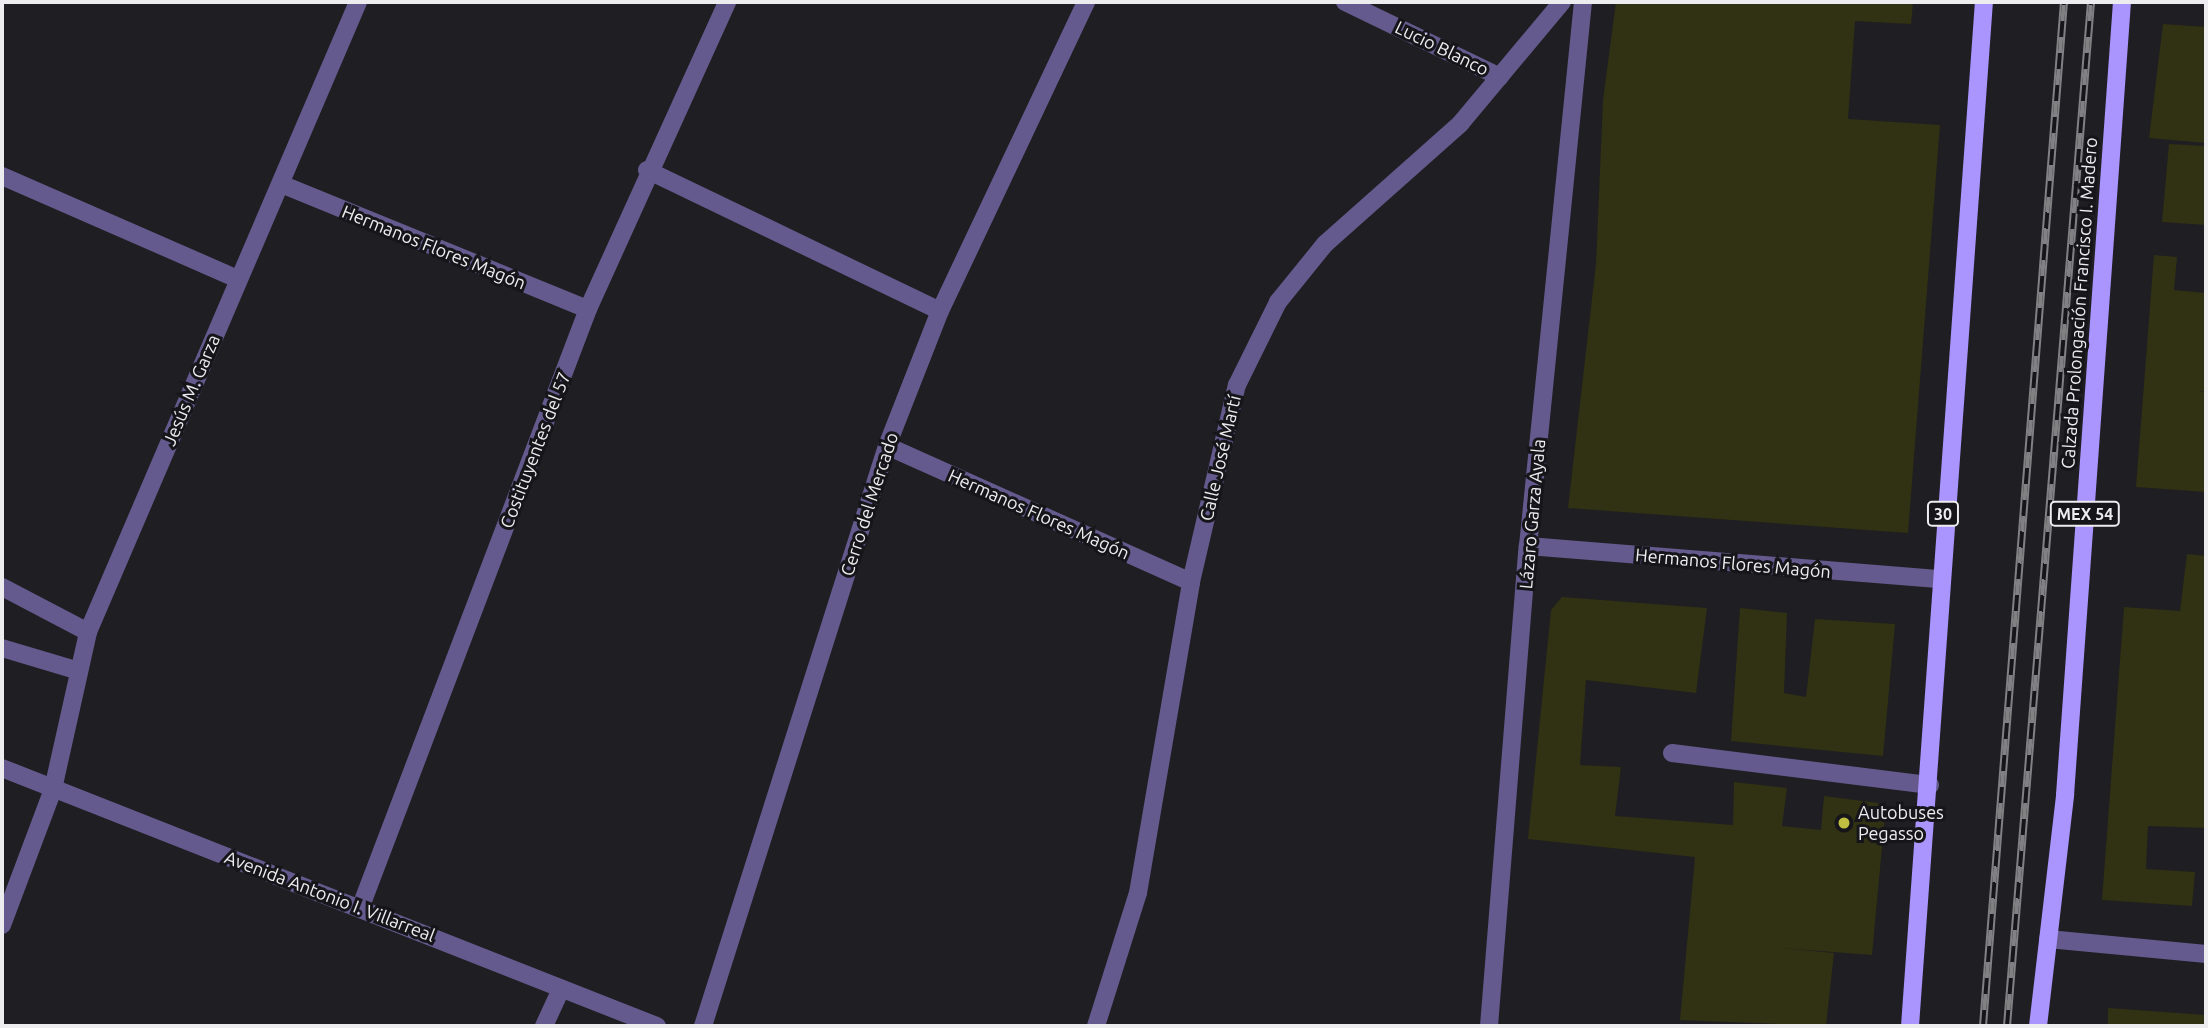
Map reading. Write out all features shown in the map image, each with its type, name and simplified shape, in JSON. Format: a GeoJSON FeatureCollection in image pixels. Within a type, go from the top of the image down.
{"type":"FeatureCollection","features":[{"type":"Feature","properties":{"kind":"main road","name":"30"},"geometry":{"type":"LineString","coordinates":[[1910,1026],[1930,785],[1938,579],[1984,2]]}},
{"type":"Feature","properties":{"kind":"main road","name":"Calzada Prolongación Francisco I. Madero"},"geometry":{"type":"LineString","coordinates":[[2038,1026],[2064,795],[2122,2]]}},
{"type":"Feature","properties":{"kind":"street","name":"Jesús M. Garza"},"geometry":{"type":"LineString","coordinates":[[2,925],[53,789],[88,632],[358,2]]}},
{"type":"Feature","properties":{"kind":"street","name":"Costituyentes del 57"},"geometry":{"type":"LineString","coordinates":[[361,906],[588,309],[647,170],[727,2]]}},
{"type":"Feature","properties":{"kind":"street","name":"Cerro del Mercado"},"geometry":{"type":"LineString","coordinates":[[703,1026],[887,446],[940,311],[1086,2]]}},
{"type":"Feature","properties":{"kind":"street","name":"Lucio Blanco"},"geometry":{"type":"LineString","coordinates":[[1345,2],[1500,77]]}},
{"type":"Feature","properties":{"kind":"street","name":"Calle José Martí"},"geometry":{"type":"LineString","coordinates":[[1096,1026],[1125,947],[1138,893],[1191,582],[1237,385],[1278,302],[1325,244],[1460,124],[1562,2]]}},
{"type":"Feature","properties":{"kind":"street","name":"Lázaro Garza Ayala"},"geometry":{"type":"LineString","coordinates":[[1489,1026],[1528,546],[1583,2]]}},
{"type":"Feature","properties":{"kind":"street"},"geometry":{"type":"LineString","coordinates":[[647,170],[940,311]]}},
{"type":"Feature","properties":{"kind":"street"},"geometry":{"type":"LineString","coordinates":[[2,176],[238,279]]}},
{"type":"Feature","properties":{"kind":"street","name":"Hermanos Flores Magón"},"geometry":{"type":"LineString","coordinates":[[281,184],[588,309]]}},
{"type":"Feature","properties":{"kind":"street","name":"Hermanos Flores Magón"},"geometry":{"type":"LineString","coordinates":[[887,446],[1191,582]]}},
{"type":"Feature","properties":{"kind":"street","name":"Hermanos Flores Magón"},"geometry":{"type":"LineString","coordinates":[[1528,546],[1938,579]]}},
{"type":"Feature","properties":{"kind":"street"},"geometry":{"type":"LineString","coordinates":[[2,587],[88,632]]}},
{"type":"Feature","properties":{"kind":"street"},"geometry":{"type":"LineString","coordinates":[[2,648],[79,671]]}},
{"type":"Feature","properties":{"kind":"street"},"geometry":{"type":"LineString","coordinates":[[1672,753],[1930,785]]}},
{"type":"Feature","properties":{"kind":"street","name":"Avenida Antonio I. Villarreal"},"geometry":{"type":"LineString","coordinates":[[2,768],[361,906],[657,1026]]}},
{"type":"Feature","properties":{"kind":"street"},"geometry":{"type":"LineString","coordinates":[[2048,939],[2206,954]]}},
{"type":"Feature","properties":{"kind":"street"},"geometry":{"type":"LineString","coordinates":[[544,1026],[561,989]]}},
{"type":"Feature","properties":{"kind":"building"},"geometry":{"type":"Polygon","coordinates":[[[1616,2],[1913,2],[1911,24],[1855,21],[1848,119],[1940,125],[1908,533],[1568,508],[1596,264],[1603,100],[1616,2]]]}},
{"type":"Feature","properties":{"kind":"building"},"geometry":{"type":"Polygon","coordinates":[[[2163,24],[2206,27],[2206,143],[2149,138],[2163,24]]]}},
{"type":"Feature","properties":{"kind":"building"},"geometry":{"type":"Polygon","coordinates":[[[2169,144],[2206,146],[2206,225],[2162,222],[2169,144]]]}},
{"type":"Feature","properties":{"kind":"building"},"geometry":{"type":"Polygon","coordinates":[[[2154,255],[2177,257],[2174,290],[2206,293],[2206,391],[2198,391],[2206,392],[2206,492],[2136,487],[2154,255]]]}},
{"type":"Feature","properties":{"kind":"building"},"geometry":{"type":"Polygon","coordinates":[[[2187,554],[2206,556],[2206,828],[2148,826],[2146,869],[2195,872],[2192,906],[2102,900],[2124,607],[2180,611],[2187,554]]]}},
{"type":"Feature","properties":{"kind":"building"},"geometry":{"type":"Polygon","coordinates":[[[1562,597],[1707,608],[1696,693],[1586,680],[1580,765],[1621,767],[1615,816],[1733,825],[1734,782],[1787,788],[1782,826],[1821,830],[1824,796],[1886,804],[1872,955],[1781,948],[1834,953],[1826,1026],[1680,1020],[1695,857],[1528,839],[1551,610],[1562,597]]]}},
{"type":"Feature","properties":{"kind":"building"},"geometry":{"type":"Polygon","coordinates":[[[1740,608],[1787,613],[1784,693],[1806,697],[1815,619],[1895,624],[1883,756],[1731,741],[1740,608]]]}},
{"type":"Feature","properties":{"kind":"building"},"geometry":{"type":"Polygon","coordinates":[[[2108,1008],[2206,1015],[2206,1026],[2108,1026],[2108,1008]]]}},
{"type":"Feature","properties":{"kind":"railway"},"geometry":{"type":"LineString","coordinates":[[1983,1026],[2064,2]]}},
{"type":"Feature","properties":{"kind":"railway"},"geometry":{"type":"LineString","coordinates":[[2007,1026],[2091,2]]}},
{"type":"Feature","properties":{"kind":"place","name":"Autobuses Pegasso"},"geometry":{"type":"Point","coordinates":[1844,823]}}]}
